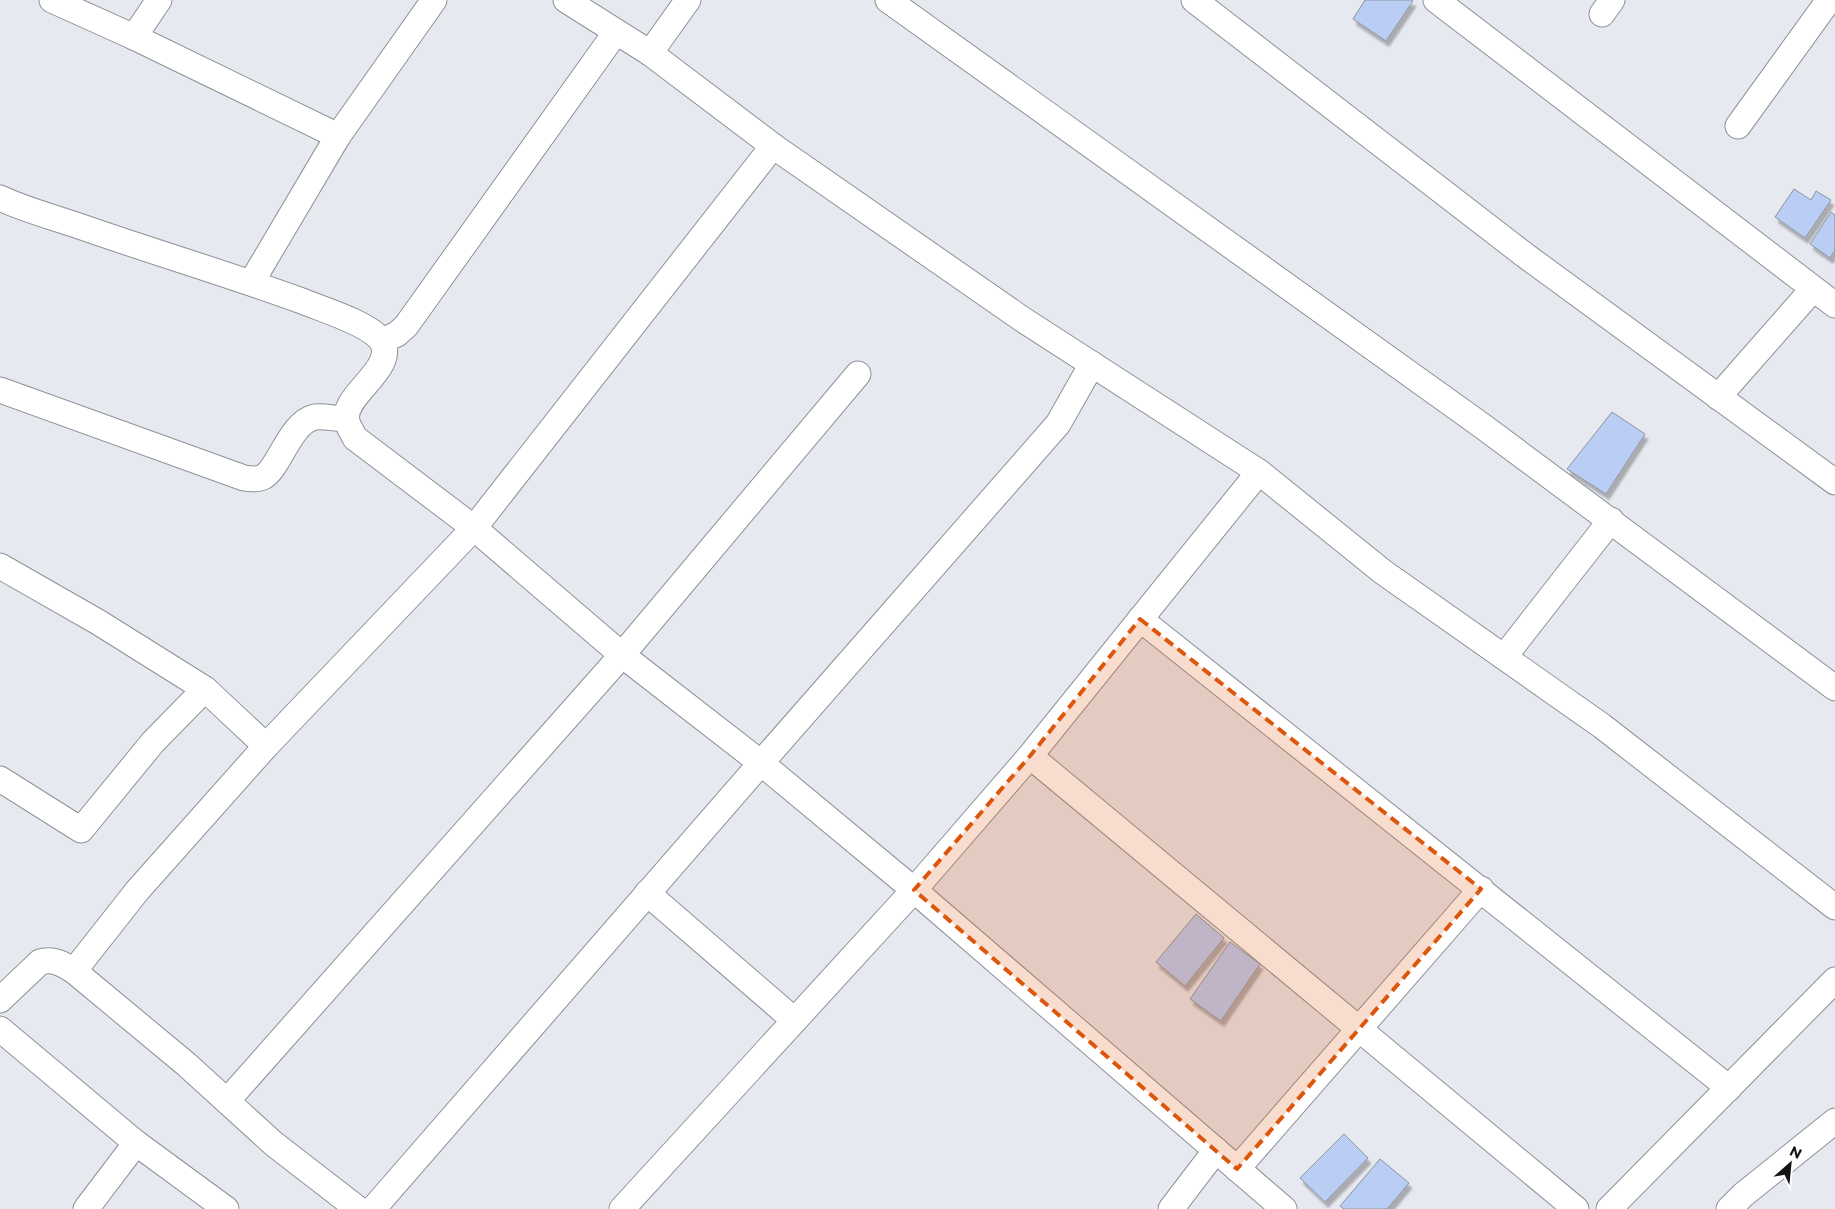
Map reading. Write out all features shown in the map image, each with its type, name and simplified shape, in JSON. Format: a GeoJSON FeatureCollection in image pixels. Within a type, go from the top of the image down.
{"type":"FeatureCollection","features":[{"type":"Feature","properties":{"kind":"street"},"geometry":{"type":"LineString","coordinates":[[52,0],[338,136]]}},
{"type":"Feature","properties":{"kind":"street"},"geometry":{"type":"LineString","coordinates":[[134,38],[159,0]]}},
{"type":"Feature","properties":{"kind":"street"},"geometry":{"type":"LineString","coordinates":[[251,283],[338,136],[434,0]]}},
{"type":"Feature","properties":{"kind":"street"},"geometry":{"type":"LineString","coordinates":[[566,0],[650,53],[773,146],[1022,319],[1259,472],[1383,572],[1602,726],[1835,907]]}},
{"type":"Feature","properties":{"kind":"street"},"geometry":{"type":"LineString","coordinates":[[650,53],[688,0]]}},
{"type":"Feature","properties":{"kind":"street"},"geometry":{"type":"LineString","coordinates":[[888,0],[1611,520],[1835,688]]}},
{"type":"Feature","properties":{"kind":"street"},"geometry":{"type":"LineString","coordinates":[[1194,0],[1526,256],[1835,482]]}},
{"type":"Feature","properties":{"kind":"street"},"geometry":{"type":"LineString","coordinates":[[1436,0],[1835,305]]}},
{"type":"Feature","properties":{"kind":"street"},"geometry":{"type":"LineString","coordinates":[[1738,126],[1829,0]]}},
{"type":"Feature","properties":{"kind":"street"},"geometry":{"type":"LineString","coordinates":[[382,341],[397,334],[406,326],[616,32]]}},
{"type":"Feature","properties":{"kind":"street"},"geometry":{"type":"LineString","coordinates":[[74,971],[137,891],[266,746],[474,528],[773,146]]}},
{"type":"Feature","properties":{"kind":"street"},"geometry":{"type":"LineString","coordinates":[[0,198],[126,243],[251,283],[349,319],[382,341],[385,351],[382,363],[350,406],[346,420],[355,438],[474,528],[622,655],[761,763],[914,890],[1284,1209]]}},
{"type":"Feature","properties":{"kind":"street"},"geometry":{"type":"LineString","coordinates":[[1718,397],[1813,289]]}},
{"type":"Feature","properties":{"kind":"street"},"geometry":{"type":"LineString","coordinates":[[373,1209],[1058,424],[1092,364]]}},
{"type":"Feature","properties":{"kind":"street"},"geometry":{"type":"LineString","coordinates":[[227,1101],[622,655],[858,374]]}},
{"type":"Feature","properties":{"kind":"street"},"geometry":{"type":"LineString","coordinates":[[0,390],[244,478],[255,479],[265,476],[297,429],[305,423],[315,417],[346,420]]}},
{"type":"Feature","properties":{"kind":"street"},"geometry":{"type":"LineString","coordinates":[[622,1209],[914,890],[1030,756],[1259,472]]}},
{"type":"Feature","properties":{"kind":"street"},"geometry":{"type":"LineString","coordinates":[[1504,658],[1611,520]]}},
{"type":"Feature","properties":{"kind":"street"},"geometry":{"type":"LineString","coordinates":[[0,566],[98,622],[205,689],[266,746]]}},
{"type":"Feature","properties":{"kind":"street"},"geometry":{"type":"LineString","coordinates":[[1140,619],[1729,1088]]}},
{"type":"Feature","properties":{"kind":"street"},"geometry":{"type":"LineString","coordinates":[[0,779],[81,830],[153,742],[205,689]]}},
{"type":"Feature","properties":{"kind":"street"},"geometry":{"type":"LineString","coordinates":[[1030,756],[1576,1209]]}},
{"type":"Feature","properties":{"kind":"street"},"geometry":{"type":"LineString","coordinates":[[1237,1169],[1481,889]]}},
{"type":"Feature","properties":{"kind":"street"},"geometry":{"type":"LineString","coordinates":[[647,894],[794,1020]]}},
{"type":"Feature","properties":{"kind":"street"},"geometry":{"type":"LineString","coordinates":[[0,1000],[40,962],[48,960],[58,962],[74,971],[227,1101],[274,1144],[358,1209]]}},
{"type":"Feature","properties":{"kind":"street"},"geometry":{"type":"LineString","coordinates":[[1609,1209],[1835,980]]}},
{"type":"Feature","properties":{"kind":"street"},"geometry":{"type":"LineString","coordinates":[[0,1029],[136,1143],[226,1209]]}},
{"type":"Feature","properties":{"kind":"street"},"geometry":{"type":"LineString","coordinates":[[1743,1204],[1835,1121]]}},
{"type":"Feature","properties":{"kind":"street"},"geometry":{"type":"LineString","coordinates":[[86,1209],[136,1143]]}},
{"type":"Feature","properties":{"kind":"street"},"geometry":{"type":"LineString","coordinates":[[1171,1209],[1216,1150]]}},
{"type":"Feature","properties":{"kind":"highlighted area"},"geometry":{"type":"Polygon","coordinates":[[[1140,619],[1481,889],[1237,1169],[914,890],[1030,756],[1140,619]]]}},
{"type":"Feature","properties":{"kind":"building"},"geometry":{"type":"Polygon","coordinates":[[[1365,0],[1413,1],[1386,41],[1353,19],[1365,0]]]}},
{"type":"Feature","properties":{"kind":"building"},"geometry":{"type":"Polygon","coordinates":[[[1794,189],[1811,200],[1816,191],[1831,200],[1805,238],[1775,217],[1794,189]]]}},
{"type":"Feature","properties":{"kind":"building"},"geometry":{"type":"Polygon","coordinates":[[[1831,212],[1835,215],[1835,250],[1830,258],[1810,244],[1831,212]]]}},
{"type":"Feature","properties":{"kind":"building"},"geometry":{"type":"Polygon","coordinates":[[[1612,412],[1645,434],[1606,494],[1567,469],[1612,412]]]}},
{"type":"Feature","properties":{"kind":"building"},"geometry":{"type":"Polygon","coordinates":[[[1196,914],[1224,938],[1185,986],[1156,962],[1196,914]]]}},
{"type":"Feature","properties":{"kind":"building"},"geometry":{"type":"Polygon","coordinates":[[[1230,942],[1260,964],[1221,1021],[1190,999],[1230,942]]]}},
{"type":"Feature","properties":{"kind":"building"},"geometry":{"type":"Polygon","coordinates":[[[1344,1134],[1368,1158],[1325,1202],[1300,1178],[1344,1134]]]}},
{"type":"Feature","properties":{"kind":"building"},"geometry":{"type":"Polygon","coordinates":[[[1380,1159],[1409,1183],[1387,1209],[1344,1209],[1340,1206],[1380,1159]]]}}]}
